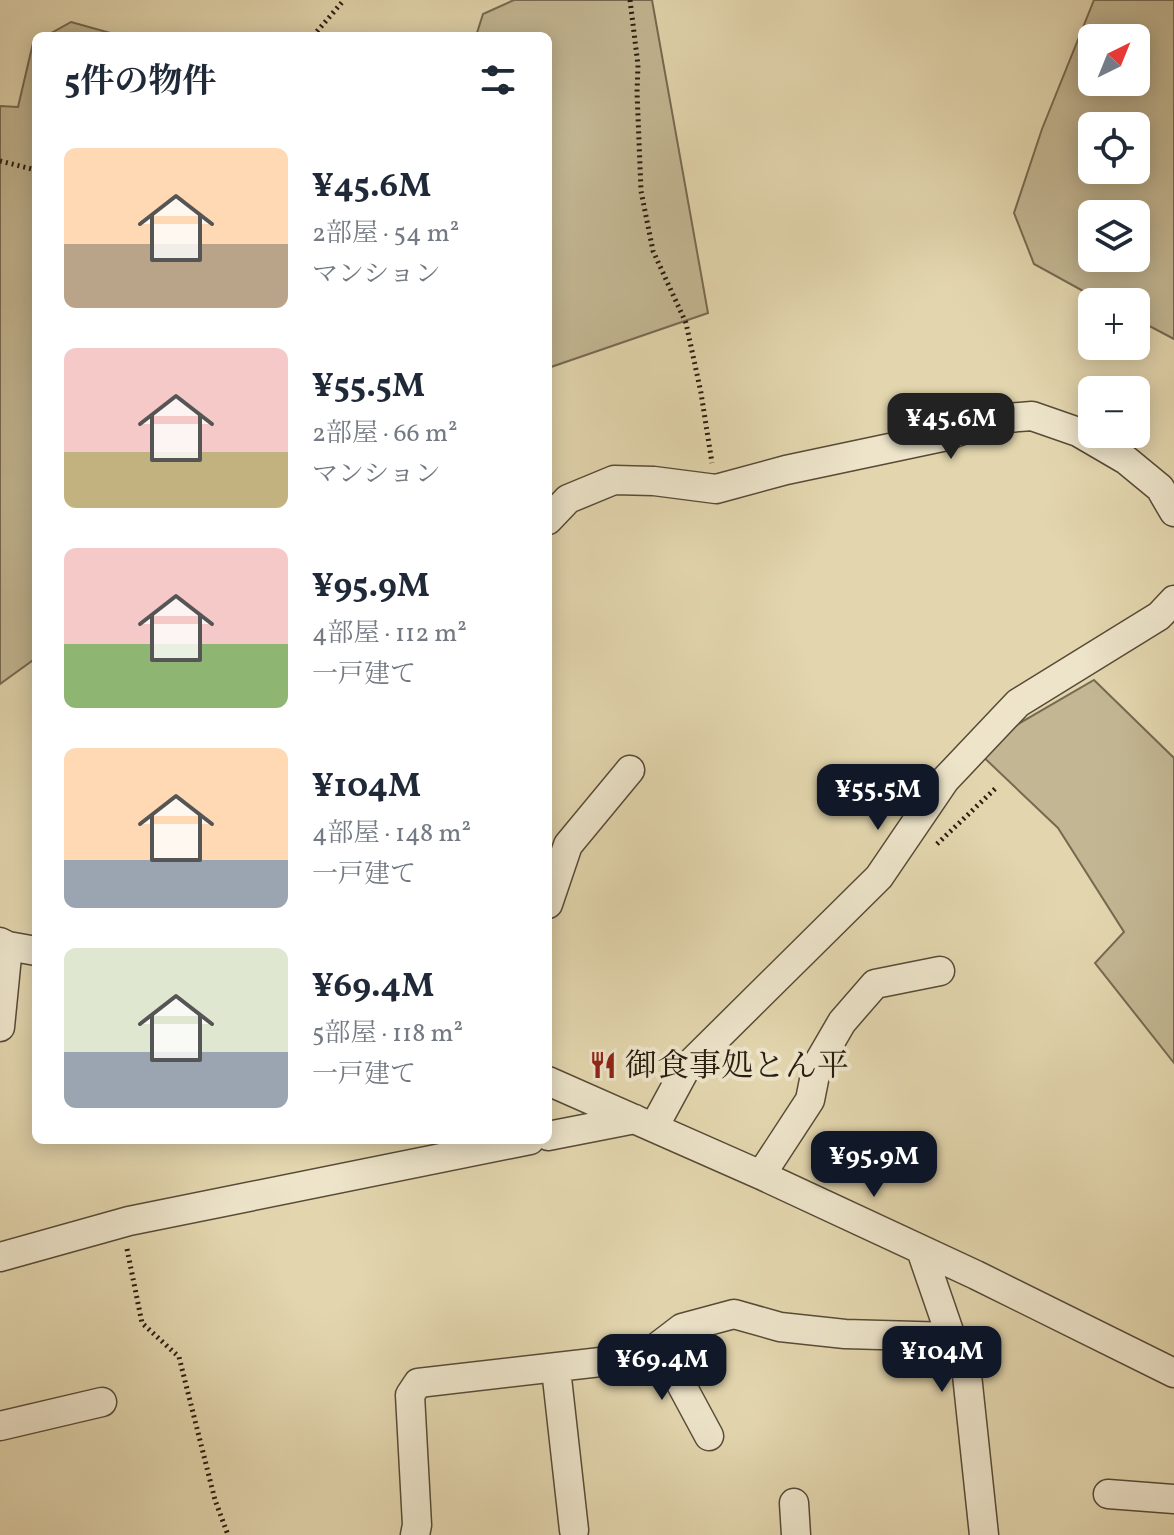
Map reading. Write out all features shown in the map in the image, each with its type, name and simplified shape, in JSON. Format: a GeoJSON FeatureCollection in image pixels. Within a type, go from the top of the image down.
{"type":"FeatureCollection","features":[{"type":"Feature","properties":{"kind":"street"},"geometry":{"type":"LineString","coordinates":[[552,516],[568,499],[614,480],[654,481],[716,489],[786,470],[942,437],[995,419],[1032,416],[1078,432],[1126,460],[1160,488],[1174,512]]}},
{"type":"Feature","properties":{"kind":"street"},"geometry":{"type":"LineString","coordinates":[[552,1135],[645,1123],[686,1068],[879,877],[945,780],[1018,703],[1159,616],[1174,600]]}},
{"type":"Feature","properties":{"kind":"street"},"geometry":{"type":"LineString","coordinates":[[552,892],[568,845],[630,770]]}},
{"type":"Feature","properties":{"kind":"street"},"geometry":{"type":"LineString","coordinates":[[0,1027],[4,944],[32,950]]}},
{"type":"Feature","properties":{"kind":"street"},"geometry":{"type":"LineString","coordinates":[[761,1175],[810,1100],[817,1065],[842,1022],[875,984],[940,971]]}},
{"type":"Feature","properties":{"kind":"street"},"geometry":{"type":"LineString","coordinates":[[552,1083],[761,1175],[1174,1373]]}},
{"type":"Feature","properties":{"kind":"street"},"geometry":{"type":"LineString","coordinates":[[0,1257],[129,1221],[510,1144]]}},
{"type":"Feature","properties":{"kind":"street"},"geometry":{"type":"LineString","coordinates":[[921,1250],[951,1337],[965,1356],[984,1535]]}},
{"type":"Feature","properties":{"kind":"street"},"geometry":{"type":"LineString","coordinates":[[415,1535],[410,1395],[418,1383],[644,1357],[682,1328],[734,1314],[780,1327],[845,1334],[951,1337]]}},
{"type":"Feature","properties":{"kind":"street"},"geometry":{"type":"LineString","coordinates":[[660,1345],[709,1436]]}},
{"type":"Feature","properties":{"kind":"street"},"geometry":{"type":"LineString","coordinates":[[556,1369],[574,1530]]}},
{"type":"Feature","properties":{"kind":"street"},"geometry":{"type":"LineString","coordinates":[[0,1426],[102,1402]]}},
{"type":"Feature","properties":{"kind":"street"},"geometry":{"type":"LineString","coordinates":[[1108,1494],[1174,1499]]}},
{"type":"Feature","properties":{"kind":"street"},"geometry":{"type":"LineString","coordinates":[[794,1503],[796,1535]]}},
{"type":"Feature","properties":{"kind":"path"},"geometry":{"type":"LineString","coordinates":[[316,32],[344,0]]}},
{"type":"Feature","properties":{"kind":"path"},"geometry":{"type":"LineString","coordinates":[[630,0],[638,65],[641,191],[653,251],[686,323],[716,489]]}},
{"type":"Feature","properties":{"kind":"path"},"geometry":{"type":"LineString","coordinates":[[0,161],[32,169]]}},
{"type":"Feature","properties":{"kind":"path"},"geometry":{"type":"LineString","coordinates":[[129,1221],[126,1243],[142,1323],[179,1357],[215,1500],[228,1535]]}},
{"type":"Feature","properties":{"kind":"shaded area"},"geometry":{"type":"Polygon","coordinates":[[[514,0],[652,0],[708,313],[552,367],[552,32],[477,32],[483,14],[514,0]]]}},
{"type":"Feature","properties":{"kind":"shaded area"},"geometry":{"type":"Polygon","coordinates":[[[1094,0],[1174,0],[1174,339],[1150,326],[1150,288],[1078,288],[1034,264],[1014,213],[1042,129],[1078,40],[1078,96],[1150,96],[1150,24],[1084,24],[1094,0]]]}},
{"type":"Feature","properties":{"kind":"shaded area"},"geometry":{"type":"Polygon","coordinates":[[[71,22],[107,32],[53,32],[71,22]]]}},
{"type":"Feature","properties":{"kind":"shaded area"},"geometry":{"type":"Polygon","coordinates":[[[32,47],[32,661],[0,684],[0,106],[18,107],[32,47]]]}},
{"type":"Feature","properties":{"kind":"shaded area"},"geometry":{"type":"Polygon","coordinates":[[[1094,680],[1174,758],[1174,1063],[1095,963],[1124,932],[1058,828],[975,749],[1094,680]]]}},
{"type":"Feature","properties":{"kind":"place","name":"御食事処とん平"},"geometry":{"type":"Point","coordinates":[603,1065]}}]}
